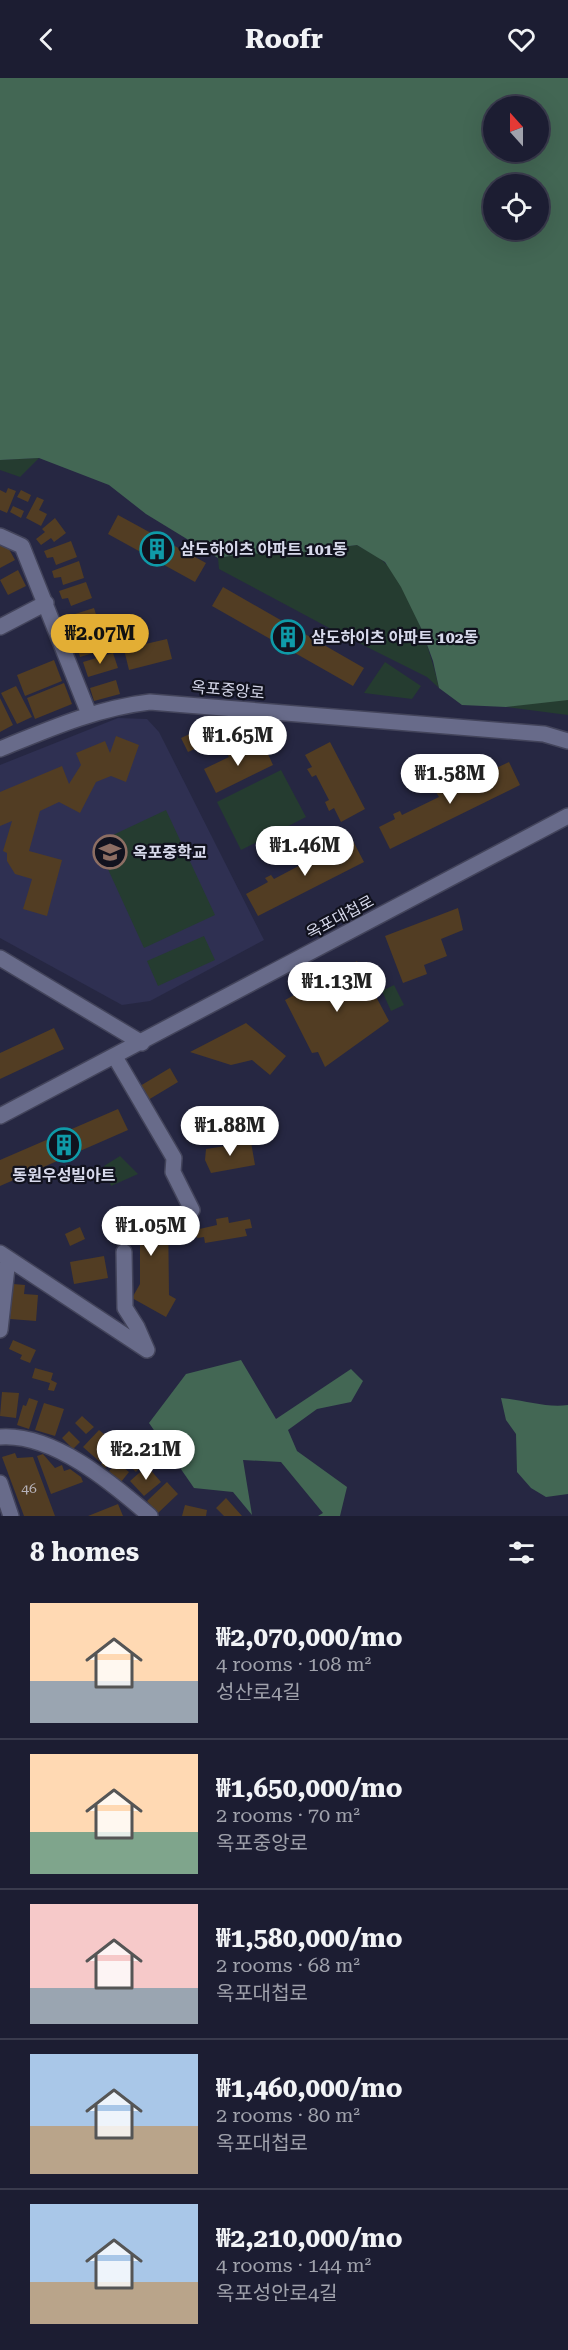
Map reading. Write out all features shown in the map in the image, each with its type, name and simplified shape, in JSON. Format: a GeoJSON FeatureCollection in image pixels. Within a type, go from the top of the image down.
{"type":"FeatureCollection","features":[{"type":"Feature","properties":{"kind":"street"},"geometry":{"type":"LineString","coordinates":[[0,536],[22,546],[89,714]]}},
{"type":"Feature","properties":{"kind":"street"},"geometry":{"type":"LineString","coordinates":[[0,627],[46,603]]}},
{"type":"Feature","properties":{"kind":"street","name":"옥포중앙로"},"geometry":{"type":"LineString","coordinates":[[0,749],[89,714],[119,705],[150,702],[544,734],[568,741]]}},
{"type":"Feature","properties":{"kind":"street","name":"옥포대첩로"},"geometry":{"type":"LineString","coordinates":[[0,1116],[566,819]]}},
{"type":"Feature","properties":{"kind":"street"},"geometry":{"type":"LineString","coordinates":[[0,958],[142,1043]]}},
{"type":"Feature","properties":{"kind":"street"},"geometry":{"type":"LineString","coordinates":[[115,1057],[174,1158],[173,1172],[192,1210]]}},
{"type":"Feature","properties":{"kind":"street"},"geometry":{"type":"LineString","coordinates":[[4,1256],[147,1350],[137,1327],[125,1308],[124,1252]]}},
{"type":"Feature","properties":{"kind":"street"},"geometry":{"type":"LineString","coordinates":[[0,1330],[4,1256]]}},
{"type":"Feature","properties":{"kind":"street"},"geometry":{"type":"LineString","coordinates":[[0,1437],[11,1436],[44,1443],[67,1455],[128,1497],[150,1516]]}},
{"type":"Feature","properties":{"kind":"street"},"geometry":{"type":"LineString","coordinates":[[0,1486],[11,1516]]}},
{"type":"Feature","properties":{"kind":"shaded area","name":"옥포중학교"},"geometry":{"type":"Polygon","coordinates":[[[118,718],[147,719],[159,732],[264,940],[150,1001],[122,1005],[0,938],[0,765],[118,718]]]}},
{"type":"Feature","properties":{"kind":"green space"},"geometry":{"type":"Polygon","coordinates":[[[0,78],[568,78],[568,700],[506,707],[462,705],[439,688],[433,661],[421,628],[401,587],[385,562],[357,545],[280,555],[248,553],[218,558],[146,514],[109,485],[39,458],[0,460],[0,78]]]}},
{"type":"Feature","properties":{"kind":"green space"},"geometry":{"type":"Polygon","coordinates":[[[39,458],[20,477],[0,470],[0,460],[39,458]]]}},
{"type":"Feature","properties":{"kind":"green space"},"geometry":{"type":"Polygon","coordinates":[[[357,545],[384,562],[402,587],[411,603],[425,640],[439,688],[427,677],[219,569],[218,558],[248,553],[280,555],[357,545]]]}},
{"type":"Feature","properties":{"kind":"green space"},"geometry":{"type":"Polygon","coordinates":[[[385,662],[421,686],[412,699],[364,693],[385,662]]]}},
{"type":"Feature","properties":{"kind":"green space"},"geometry":{"type":"Polygon","coordinates":[[[568,700],[568,715],[506,707],[568,700]]]}},
{"type":"Feature","properties":{"kind":"green space"},"geometry":{"type":"Polygon","coordinates":[[[281,770],[306,817],[241,850],[217,802],[281,770]]]}},
{"type":"Feature","properties":{"kind":"green space"},"geometry":{"type":"Polygon","coordinates":[[[166,810],[215,915],[144,948],[96,843],[166,810]]]}},
{"type":"Feature","properties":{"kind":"green space"},"geometry":{"type":"Polygon","coordinates":[[[204,936],[215,960],[158,986],[147,961],[204,936]]]}},
{"type":"Feature","properties":{"kind":"green space"},"geometry":{"type":"Polygon","coordinates":[[[394,985],[404,1005],[391,1011],[382,991],[394,985]]]}},
{"type":"Feature","properties":{"kind":"green space"},"geometry":{"type":"Polygon","coordinates":[[[120,1156],[138,1174],[111,1186],[104,1166],[120,1156]]]}},
{"type":"Feature","properties":{"kind":"green space"},"geometry":{"type":"Polygon","coordinates":[[[241,1360],[276,1419],[351,1369],[363,1381],[351,1402],[317,1409],[288,1430],[297,1451],[347,1487],[340,1516],[318,1516],[323,1513],[281,1462],[243,1460],[252,1515],[233,1492],[194,1488],[149,1423],[186,1374],[241,1360]]]}},
{"type":"Feature","properties":{"kind":"green space"},"geometry":{"type":"Polygon","coordinates":[[[501,1398],[543,1405],[568,1405],[568,1494],[546,1497],[531,1488],[517,1472],[516,1434],[506,1420],[501,1398]]]}},
{"type":"Feature","properties":{"kind":"building"},"geometry":{"type":"Polygon","coordinates":[[[8,488],[16,491],[7,513],[0,510],[0,490],[6,493],[8,488]]]}},
{"type":"Feature","properties":{"kind":"building"},"geometry":{"type":"Polygon","coordinates":[[[21,490],[31,495],[28,502],[17,497],[21,490]]]}},
{"type":"Feature","properties":{"kind":"building"},"geometry":{"type":"Polygon","coordinates":[[[37,497],[44,500],[39,510],[47,514],[41,526],[26,518],[37,497]]]}},
{"type":"Feature","properties":{"kind":"building"},"geometry":{"type":"Polygon","coordinates":[[[13,506],[24,511],[21,518],[10,512],[13,506]]]}},
{"type":"Feature","properties":{"kind":"building","name":"삼도하이츠 아파트 101동"},"geometry":{"type":"Polygon","coordinates":[[[118,515],[206,563],[195,582],[108,534],[118,515]]]}},
{"type":"Feature","properties":{"kind":"building"},"geometry":{"type":"Polygon","coordinates":[[[55,518],[66,533],[54,542],[51,538],[41,545],[36,539],[45,532],[42,529],[55,518]]]}},
{"type":"Feature","properties":{"kind":"building"},"geometry":{"type":"Polygon","coordinates":[[[71,541],[77,557],[56,565],[53,557],[47,558],[44,551],[71,541]]]}},
{"type":"Feature","properties":{"kind":"building"},"geometry":{"type":"Polygon","coordinates":[[[0,545],[9,549],[15,560],[0,568],[0,545]]]}},
{"type":"Feature","properties":{"kind":"building"},"geometry":{"type":"Polygon","coordinates":[[[79,561],[84,578],[63,585],[61,577],[54,578],[52,571],[79,561]]]}},
{"type":"Feature","properties":{"kind":"building"},"geometry":{"type":"Polygon","coordinates":[[[18,570],[26,586],[8,595],[0,580],[18,570]]]}},
{"type":"Feature","properties":{"kind":"building"},"geometry":{"type":"Polygon","coordinates":[[[86,582],[92,598],[71,606],[68,598],[62,599],[59,591],[86,582]]]}},
{"type":"Feature","properties":{"kind":"building","name":"삼도하이츠 아파트 102동"},"geometry":{"type":"Polygon","coordinates":[[[223,587],[364,668],[353,686],[212,606],[223,587]]]}},
{"type":"Feature","properties":{"kind":"building"},"geometry":{"type":"Polygon","coordinates":[[[94,608],[100,627],[81,633],[75,614],[94,608]]]}},
{"type":"Feature","properties":{"kind":"building"},"geometry":{"type":"Polygon","coordinates":[[[135,621],[141,645],[167,639],[172,659],[129,670],[118,625],[135,621]]]}},
{"type":"Feature","properties":{"kind":"building"},"geometry":{"type":"Polygon","coordinates":[[[104,630],[109,648],[80,657],[75,638],[104,630]]]}},
{"type":"Feature","properties":{"kind":"building"},"geometry":{"type":"Polygon","coordinates":[[[113,653],[118,668],[88,677],[83,662],[113,653]]]}},
{"type":"Feature","properties":{"kind":"building"},"geometry":{"type":"Polygon","coordinates":[[[54,660],[62,681],[25,696],[17,675],[54,660]]]}},
{"type":"Feature","properties":{"kind":"building"},"geometry":{"type":"Polygon","coordinates":[[[116,680],[120,694],[94,701],[90,688],[116,680]]]}},
{"type":"Feature","properties":{"kind":"building"},"geometry":{"type":"Polygon","coordinates":[[[64,683],[72,704],[35,719],[27,698],[64,683]]]}},
{"type":"Feature","properties":{"kind":"building"},"geometry":{"type":"Polygon","coordinates":[[[16,686],[32,717],[17,724],[1,693],[16,686]]]}},
{"type":"Feature","properties":{"kind":"building"},"geometry":{"type":"Polygon","coordinates":[[[0,698],[13,725],[0,732],[0,698]]]}},
{"type":"Feature","properties":{"kind":"building"},"geometry":{"type":"Polygon","coordinates":[[[209,725],[216,739],[188,752],[181,738],[209,725]]]}},
{"type":"Feature","properties":{"kind":"building"},"geometry":{"type":"Polygon","coordinates":[[[116,736],[139,745],[126,782],[111,776],[96,782],[80,813],[59,802],[40,811],[29,851],[62,860],[47,916],[23,909],[32,879],[15,874],[7,861],[7,853],[3,851],[12,821],[0,826],[0,792],[62,766],[69,784],[81,765],[76,753],[105,741],[110,753],[116,736]]]}},
{"type":"Feature","properties":{"kind":"building"},"geometry":{"type":"Polygon","coordinates":[[[262,741],[273,765],[216,793],[204,769],[229,757],[226,752],[234,749],[236,754],[262,741]]]}},
{"type":"Feature","properties":{"kind":"building"},"geometry":{"type":"Polygon","coordinates":[[[330,742],[365,809],[341,822],[334,808],[329,811],[325,802],[329,800],[316,775],[312,777],[307,769],[312,767],[305,755],[330,742]]]}},
{"type":"Feature","properties":{"kind":"building"},"geometry":{"type":"Polygon","coordinates":[[[509,762],[520,785],[390,849],[379,827],[395,819],[393,814],[400,811],[402,815],[439,797],[436,792],[444,788],[446,793],[482,775],[480,771],[488,767],[490,771],[509,762]]]}},
{"type":"Feature","properties":{"kind":"building"},"geometry":{"type":"Polygon","coordinates":[[[352,839],[364,862],[258,916],[246,894],[268,882],[265,878],[271,875],[274,879],[323,853],[321,849],[327,846],[330,850],[352,839]]]}},
{"type":"Feature","properties":{"kind":"building"},"geometry":{"type":"Polygon","coordinates":[[[458,908],[463,930],[441,939],[447,956],[424,965],[427,974],[403,983],[385,936],[458,908]]]}},
{"type":"Feature","properties":{"kind":"building"},"geometry":{"type":"Polygon","coordinates":[[[357,961],[389,1021],[325,1067],[318,1052],[312,1053],[285,1000],[357,961]]]}},
{"type":"Feature","properties":{"kind":"building"},"geometry":{"type":"Polygon","coordinates":[[[246,1023],[286,1056],[270,1075],[252,1060],[231,1065],[190,1052],[246,1023]]]}},
{"type":"Feature","properties":{"kind":"building"},"geometry":{"type":"Polygon","coordinates":[[[54,1028],[64,1049],[0,1079],[0,1053],[54,1028]]]}},
{"type":"Feature","properties":{"kind":"building"},"geometry":{"type":"Polygon","coordinates":[[[170,1068],[178,1082],[148,1100],[140,1086],[170,1068]]]}},
{"type":"Feature","properties":{"kind":"building","name":"동원우성빌아트"},"geometry":{"type":"Polygon","coordinates":[[[118,1109],[128,1130],[0,1186],[0,1160],[118,1109]]]}},
{"type":"Feature","properties":{"kind":"building"},"geometry":{"type":"Polygon","coordinates":[[[251,1142],[255,1165],[211,1173],[205,1160],[206,1149],[251,1142]]]}},
{"type":"Feature","properties":{"kind":"building"},"geometry":{"type":"Polygon","coordinates":[[[123,1210],[168,1210],[169,1295],[176,1299],[166,1317],[132,1298],[140,1284],[140,1238],[123,1238],[123,1210]]]}},
{"type":"Feature","properties":{"kind":"building"},"geometry":{"type":"Polygon","coordinates":[[[228,1217],[229,1223],[250,1219],[252,1228],[245,1229],[247,1236],[205,1243],[204,1237],[197,1238],[195,1230],[217,1225],[216,1219],[228,1217]]]}},
{"type":"Feature","properties":{"kind":"building"},"geometry":{"type":"Polygon","coordinates":[[[80,1227],[85,1239],[70,1246],[65,1234],[80,1227]]]}},
{"type":"Feature","properties":{"kind":"building"},"geometry":{"type":"Polygon","coordinates":[[[104,1256],[108,1278],[74,1284],[70,1262],[104,1256]]]}},
{"type":"Feature","properties":{"kind":"building"},"geometry":{"type":"Polygon","coordinates":[[[13,1284],[25,1285],[24,1294],[38,1295],[36,1321],[10,1319],[13,1284]]]}},
{"type":"Feature","properties":{"kind":"building"},"geometry":{"type":"Polygon","coordinates":[[[13,1340],[36,1350],[30,1363],[20,1359],[22,1355],[9,1349],[13,1340]]]}},
{"type":"Feature","properties":{"kind":"building"},"geometry":{"type":"Polygon","coordinates":[[[35,1368],[53,1373],[51,1380],[57,1383],[54,1391],[48,1390],[50,1383],[32,1378],[35,1368]]]}},
{"type":"Feature","properties":{"kind":"building"},"geometry":{"type":"Polygon","coordinates":[[[2,1392],[19,1393],[16,1418],[0,1416],[2,1392]]]}},
{"type":"Feature","properties":{"kind":"building"},"geometry":{"type":"Polygon","coordinates":[[[29,1398],[38,1401],[29,1429],[17,1425],[23,1405],[26,1406],[29,1398]]]}},
{"type":"Feature","properties":{"kind":"building"},"geometry":{"type":"Polygon","coordinates":[[[44,1403],[64,1409],[55,1436],[35,1430],[44,1403]]]}},
{"type":"Feature","properties":{"kind":"building"},"geometry":{"type":"Polygon","coordinates":[[[82,1416],[94,1427],[86,1434],[75,1423],[82,1416]]]}},
{"type":"Feature","properties":{"kind":"building"},"geometry":{"type":"Polygon","coordinates":[[[99,1430],[116,1444],[100,1462],[83,1447],[99,1430]]]}},
{"type":"Feature","properties":{"kind":"building"},"geometry":{"type":"Polygon","coordinates":[[[69,1431],[80,1442],[73,1449],[62,1438],[69,1431]]]}},
{"type":"Feature","properties":{"kind":"building"},"geometry":{"type":"Polygon","coordinates":[[[123,1441],[145,1462],[136,1472],[118,1455],[105,1468],[101,1464],[123,1441]]]}},
{"type":"Feature","properties":{"kind":"building"},"geometry":{"type":"Polygon","coordinates":[[[15,1453],[17,1458],[33,1457],[55,1516],[24,1516],[2,1457],[15,1453]]]}},
{"type":"Feature","properties":{"kind":"building"},"geometry":{"type":"Polygon","coordinates":[[[43,1454],[55,1468],[62,1465],[64,1471],[70,1469],[81,1477],[83,1482],[51,1494],[37,1456],[43,1454]]]}},
{"type":"Feature","properties":{"kind":"building"},"geometry":{"type":"Polygon","coordinates":[[[117,1462],[129,1472],[121,1482],[109,1471],[117,1462]]]}},
{"type":"Feature","properties":{"kind":"building"},"geometry":{"type":"Polygon","coordinates":[[[147,1466],[161,1482],[144,1496],[130,1481],[147,1466]]]}},
{"type":"Feature","properties":{"kind":"building"},"geometry":{"type":"Polygon","coordinates":[[[167,1482],[178,1494],[158,1513],[147,1501],[167,1482]]]}},
{"type":"Feature","properties":{"kind":"building"},"geometry":{"type":"Polygon","coordinates":[[[226,1498],[242,1516],[224,1516],[216,1508],[226,1498]]]}},
{"type":"Feature","properties":{"kind":"building"},"geometry":{"type":"Polygon","coordinates":[[[118,1504],[123,1516],[88,1516],[118,1504]]]}},
{"type":"Feature","properties":{"kind":"building"},"geometry":{"type":"Polygon","coordinates":[[[185,1505],[207,1510],[206,1516],[182,1516],[185,1505]]]}},
{"type":"Feature","properties":{"kind":"place","name":"삼도하이츠 아파트 101동"},"geometry":{"type":"Point","coordinates":[157,549]}},
{"type":"Feature","properties":{"kind":"place","name":"삼도하이츠 아파트 102동"},"geometry":{"type":"Point","coordinates":[288,637]}},
{"type":"Feature","properties":{"kind":"place","name":"옥포중학교"},"geometry":{"type":"Point","coordinates":[110,852]}},
{"type":"Feature","properties":{"kind":"place","name":"동원우성빌아트"},"geometry":{"type":"Point","coordinates":[64,1145]}}]}
